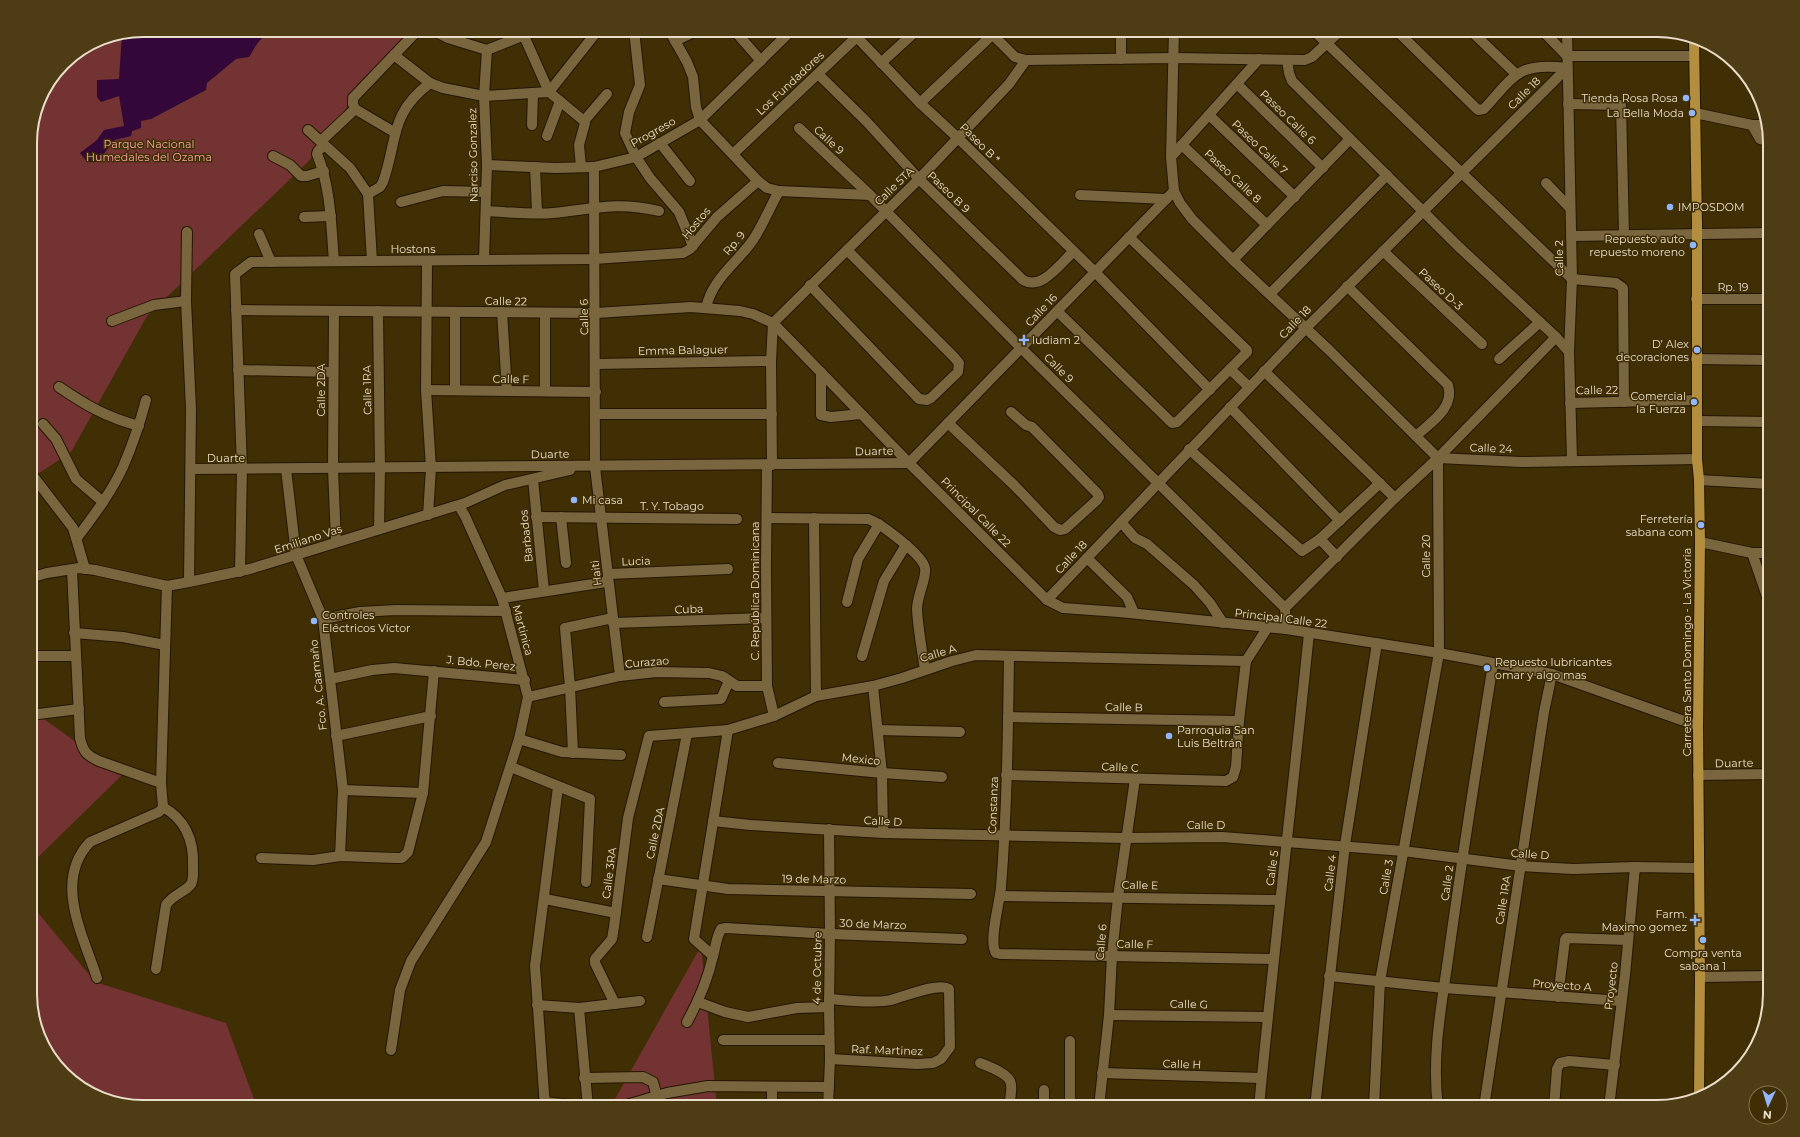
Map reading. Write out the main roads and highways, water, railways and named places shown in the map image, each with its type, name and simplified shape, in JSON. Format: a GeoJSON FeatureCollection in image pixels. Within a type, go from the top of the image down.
{"type":"FeatureCollection","features":[{"type":"Feature","properties":{"kind":"main road","name":"Carretera Santo Domingo - La Victoria"},"geometry":{"type":"LineString","coordinates":[[1694,44],[1697,235],[1697,459],[1699,480],[1700,542],[1698,726],[1700,977],[1699,1091]]}},
{"type":"Feature","properties":{"kind":"place","name":"Tienda Rosa Rosa"},"geometry":{"type":"Point","coordinates":[1686,98]}},
{"type":"Feature","properties":{"kind":"place","name":"La Bella Moda"},"geometry":{"type":"Point","coordinates":[1692,113]}},
{"type":"Feature","properties":{"kind":"place","name":"IMPOSDOM"},"geometry":{"type":"Point","coordinates":[1670,207]}},
{"type":"Feature","properties":{"kind":"place","name":"Repuesto auto repuesto moreno"},"geometry":{"type":"Point","coordinates":[1693,245]}},
{"type":"Feature","properties":{"kind":"place","name":"ludiam 2"},"geometry":{"type":"Point","coordinates":[1024,340]}},
{"type":"Feature","properties":{"kind":"place","name":"D’ Alex decoraciones"},"geometry":{"type":"Point","coordinates":[1697,350]}},
{"type":"Feature","properties":{"kind":"place","name":"Comercial la Fuerza"},"geometry":{"type":"Point","coordinates":[1694,402]}},
{"type":"Feature","properties":{"kind":"place","name":"Mi casa"},"geometry":{"type":"Point","coordinates":[574,500]}},
{"type":"Feature","properties":{"kind":"place","name":"Ferretería sabana com"},"geometry":{"type":"Point","coordinates":[1701,525]}},
{"type":"Feature","properties":{"kind":"place","name":"Controles Eléctricos Víctor"},"geometry":{"type":"Point","coordinates":[314,621]}},
{"type":"Feature","properties":{"kind":"place","name":"Repuesto lubricantes omar y algo mas"},"geometry":{"type":"Point","coordinates":[1487,668]}},
{"type":"Feature","properties":{"kind":"place","name":"Parroquia San Luis Beltrán"},"geometry":{"type":"Point","coordinates":[1169,736]}},
{"type":"Feature","properties":{"kind":"place","name":"Farm. Maximo gomez"},"geometry":{"type":"Point","coordinates":[1695,920]}},
{"type":"Feature","properties":{"kind":"place","name":"Compra venta sabana 1"},"geometry":{"type":"Point","coordinates":[1703,940]}},
{"type":"Feature","properties":{"kind":"park label","name":"Parque Nacional Humedales del Ozama"},"geometry":{"type":"Point","coordinates":[149,150]}}]}
